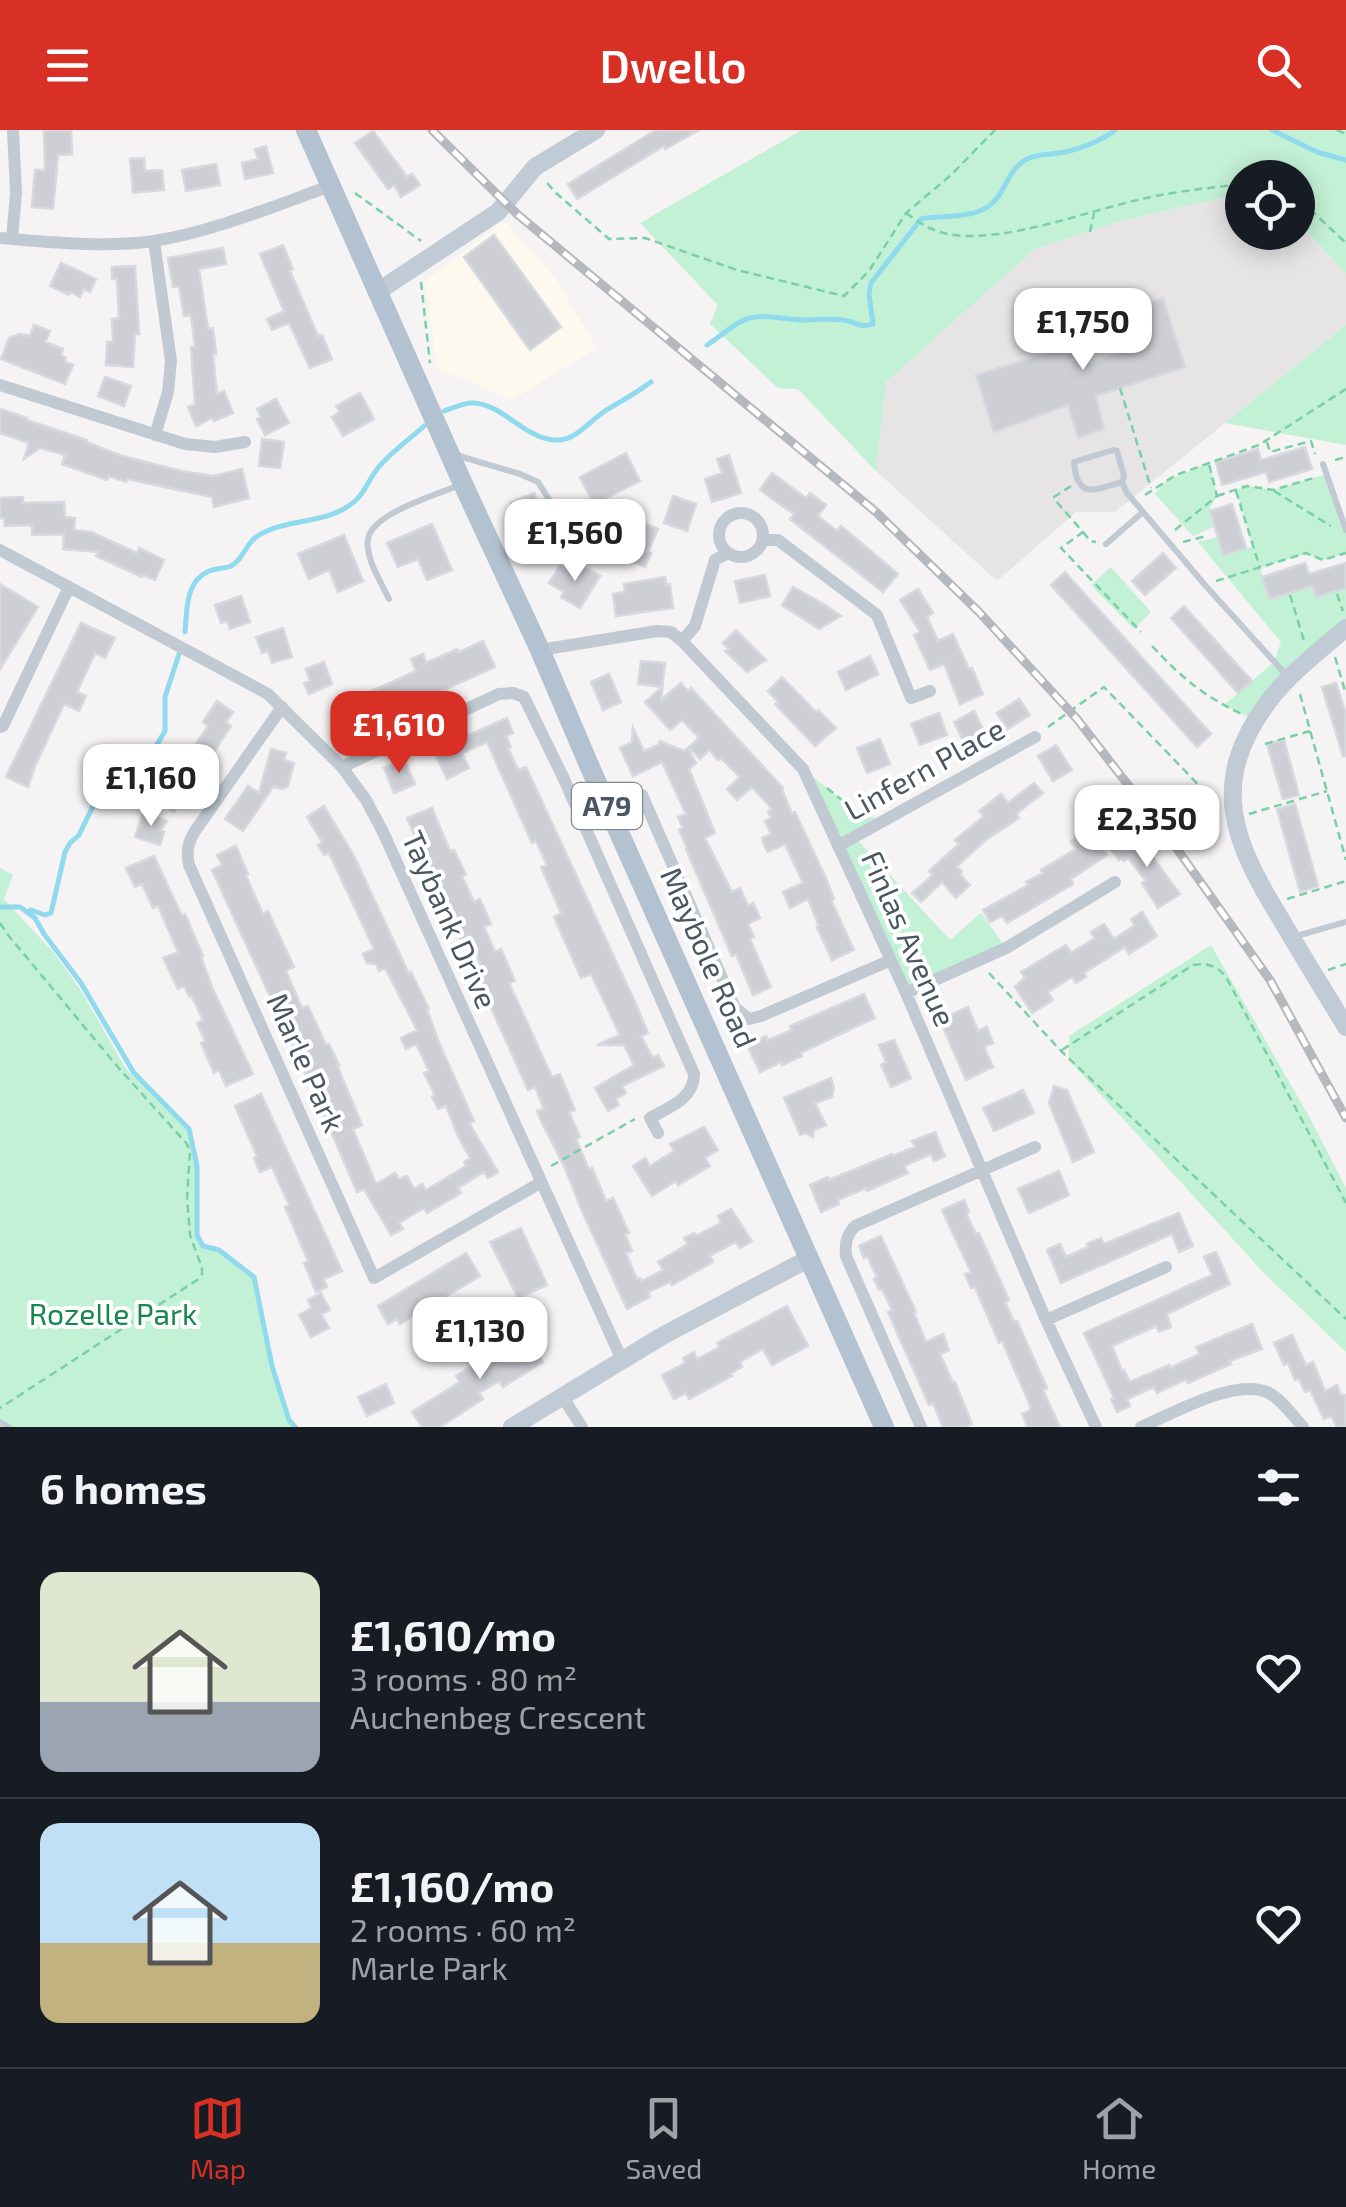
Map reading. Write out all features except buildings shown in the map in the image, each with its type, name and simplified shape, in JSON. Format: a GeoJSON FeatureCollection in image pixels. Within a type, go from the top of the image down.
{"type":"FeatureCollection","features":[{"type":"Feature","properties":{"kind":"main road","name":"Maybole Road"},"geometry":{"type":"LineString","coordinates":[[306,130],[884,1427]]}},
{"type":"Feature","properties":{"kind":"street"},"geometry":{"type":"LineString","coordinates":[[13,130],[16,193],[6,238],[99,244],[154,240],[230,221],[330,186]]}},
{"type":"Feature","properties":{"kind":"street"},"geometry":{"type":"LineString","coordinates":[[377,292],[498,212],[534,167],[596,130]]}},
{"type":"Feature","properties":{"kind":"street"},"geometry":{"type":"LineString","coordinates":[[154,240],[170,361],[168,392],[155,436]]}},
{"type":"Feature","properties":{"kind":"street"},"geometry":{"type":"LineString","coordinates":[[0,385],[186,444],[215,447],[244,442]]}},
{"type":"Feature","properties":{"kind":"street"},"geometry":{"type":"LineString","coordinates":[[730,516],[751,516],[761,526],[760,546],[749,556],[728,553],[720,541],[721,527],[730,516]]}},
{"type":"Feature","properties":{"kind":"street"},"geometry":{"type":"LineString","coordinates":[[763,540],[778,540],[877,614],[911,698],[930,691]]}},
{"type":"Feature","properties":{"kind":"street","name":"Taybank Drive"},"geometry":{"type":"LineString","coordinates":[[0,550],[268,694],[342,767],[366,800],[382,832],[622,1360]]}},
{"type":"Feature","properties":{"kind":"street"},"geometry":{"type":"LineString","coordinates":[[540,650],[657,631],[671,632],[682,641],[694,626],[714,560],[728,553]]}},
{"type":"Feature","properties":{"kind":"street"},"geometry":{"type":"LineString","coordinates":[[0,727],[70,587]]}},
{"type":"Feature","properties":{"kind":"street"},"geometry":{"type":"LineString","coordinates":[[1342,632],[1292,676],[1255,720],[1239,751],[1234,772],[1234,818],[1246,857],[1346,1027]]}},
{"type":"Feature","properties":{"kind":"street","name":"Finlas Avenue"},"geometry":{"type":"LineString","coordinates":[[682,641],[803,769],[1096,1427]]}},
{"type":"Feature","properties":{"kind":"street"},"geometry":{"type":"LineString","coordinates":[[342,767],[499,694],[524,697],[694,1074],[694,1087],[688,1096],[650,1118],[658,1133]]}},
{"type":"Feature","properties":{"kind":"street","name":"Marle Park"},"geometry":{"type":"LineString","coordinates":[[282,707],[195,831],[186,853],[374,1278],[538,1178]]}},
{"type":"Feature","properties":{"kind":"street","name":"Linfern Place"},"geometry":{"type":"LineString","coordinates":[[838,846],[1035,737]]}},
{"type":"Feature","properties":{"kind":"street"},"geometry":{"type":"LineString","coordinates":[[642,795],[735,1008],[749,1018],[890,960]]}},
{"type":"Feature","properties":{"kind":"street"},"geometry":{"type":"LineString","coordinates":[[906,993],[1006,948],[1115,882]]}},
{"type":"Feature","properties":{"kind":"street"},"geometry":{"type":"LineString","coordinates":[[920,1427],[846,1256],[848,1234],[855,1226],[1035,1147]]}},
{"type":"Feature","properties":{"kind":"street"},"geometry":{"type":"LineString","coordinates":[[512,1427],[725,1301],[808,1259]]}},
{"type":"Feature","properties":{"kind":"street"},"geometry":{"type":"LineString","coordinates":[[1046,1320],[1166,1268]]}},
{"type":"Feature","properties":{"kind":"street"},"geometry":{"type":"LineString","coordinates":[[1142,1427],[1231,1389],[1254,1388],[1272,1394],[1303,1427]]}},
{"type":"Feature","properties":{"kind":"street"},"geometry":{"type":"LineString","coordinates":[[562,1396],[582,1427]]}},
{"type":"Feature","properties":{"kind":"lane"},"geometry":{"type":"LineString","coordinates":[[1117,451],[1122,482],[1085,490],[1078,482],[1074,462],[1117,451]]}},
{"type":"Feature","properties":{"kind":"lane"},"geometry":{"type":"LineString","coordinates":[[450,453],[538,482],[553,506]]}},
{"type":"Feature","properties":{"kind":"lane"},"geometry":{"type":"LineString","coordinates":[[1323,464],[1346,530]]}},
{"type":"Feature","properties":{"kind":"lane"},"geometry":{"type":"LineString","coordinates":[[1122,482],[1205,585],[1292,676]]}},
{"type":"Feature","properties":{"kind":"lane"},"geometry":{"type":"LineString","coordinates":[[388,599],[369,554],[368,538],[374,526],[385,516],[463,484]]}},
{"type":"Feature","properties":{"kind":"lane"},"geometry":{"type":"LineString","coordinates":[[1106,544],[1143,512]]}},
{"type":"Feature","properties":{"kind":"lane"},"geometry":{"type":"LineString","coordinates":[[562,777],[589,766]]}},
{"type":"Feature","properties":{"kind":"lane"},"geometry":{"type":"LineString","coordinates":[[1291,937],[1346,922]]}},
{"type":"Feature","properties":{"kind":"lane"},"geometry":{"type":"LineString","coordinates":[[0,1422],[9,1427]]}},
{"type":"Feature","properties":{"kind":"path"},"geometry":{"type":"LineString","coordinates":[[534,167],[556,193],[609,239],[645,238],[737,270],[844,296],[869,272],[906,214],[995,130]]}},
{"type":"Feature","properties":{"kind":"path"},"geometry":{"type":"LineString","coordinates":[[1337,130],[1346,134]]}},
{"type":"Feature","properties":{"kind":"path"},"geometry":{"type":"LineString","coordinates":[[906,214],[936,232],[983,236],[1145,198],[1225,185]]}},
{"type":"Feature","properties":{"kind":"path"},"geometry":{"type":"LineString","coordinates":[[330,186],[348,187],[432,256],[421,282],[431,360],[422,388]]}},
{"type":"Feature","properties":{"kind":"path"},"geometry":{"type":"LineString","coordinates":[[1090,232],[1094,211]]}},
{"type":"Feature","properties":{"kind":"path"},"geometry":{"type":"LineString","coordinates":[[1315,215],[1346,242]]}},
{"type":"Feature","properties":{"kind":"path"},"geometry":{"type":"LineString","coordinates":[[1120,388],[1151,490]]}},
{"type":"Feature","properties":{"kind":"path"},"geometry":{"type":"LineString","coordinates":[[1136,504],[1176,476],[1258,445],[1346,389]]}},
{"type":"Feature","properties":{"kind":"path"},"geometry":{"type":"LineString","coordinates":[[1266,440],[1270,452],[1311,441],[1319,465],[1346,456]]}},
{"type":"Feature","properties":{"kind":"path"},"geometry":{"type":"LineString","coordinates":[[1209,462],[1218,496]]}},
{"type":"Feature","properties":{"kind":"path"},"geometry":{"type":"LineString","coordinates":[[1272,490],[1326,474]]}},
{"type":"Feature","properties":{"kind":"path"},"geometry":{"type":"LineString","coordinates":[[1078,482],[1054,497],[1056,502],[1090,541],[1106,544]]}},
{"type":"Feature","properties":{"kind":"path"},"geometry":{"type":"LineString","coordinates":[[1168,541],[1218,496],[1247,486],[1272,490],[1331,527]]}},
{"type":"Feature","properties":{"kind":"path"},"geometry":{"type":"LineString","coordinates":[[1236,490],[1260,568]]}},
{"type":"Feature","properties":{"kind":"path"},"geometry":{"type":"LineString","coordinates":[[1082,531],[1061,548],[1142,632]]}},
{"type":"Feature","properties":{"kind":"path"},"geometry":{"type":"LineString","coordinates":[[1168,541],[1206,536]]}},
{"type":"Feature","properties":{"kind":"path"},"geometry":{"type":"LineString","coordinates":[[1205,585],[1306,554],[1323,560],[1346,553]]}},
{"type":"Feature","properties":{"kind":"path"},"geometry":{"type":"LineString","coordinates":[[1338,594],[1346,694]]}},
{"type":"Feature","properties":{"kind":"path"},"geometry":{"type":"LineString","coordinates":[[1290,595],[1310,659]]}},
{"type":"Feature","properties":{"kind":"path"},"geometry":{"type":"LineString","coordinates":[[1152,646],[1200,692],[1255,720]]}},
{"type":"Feature","properties":{"kind":"path"},"geometry":{"type":"LineString","coordinates":[[1292,676],[1346,860]]}},
{"type":"Feature","properties":{"kind":"path"},"geometry":{"type":"LineString","coordinates":[[1035,737],[1104,687],[1205,794],[1234,818],[1327,791]]}},
{"type":"Feature","properties":{"kind":"path"},"geometry":{"type":"LineString","coordinates":[[1239,751],[1310,731]]}},
{"type":"Feature","properties":{"kind":"path"},"geometry":{"type":"LineString","coordinates":[[803,769],[858,813],[884,821]]}},
{"type":"Feature","properties":{"kind":"path"},"geometry":{"type":"LineString","coordinates":[[1271,903],[1346,881]]}},
{"type":"Feature","properties":{"kind":"path"},"geometry":{"type":"LineString","coordinates":[[0,923],[117,1066],[187,1144],[190,1235],[202,1274],[0,1408]]}},
{"type":"Feature","properties":{"kind":"path"},"geometry":{"type":"LineString","coordinates":[[978,961],[1060,1051],[1346,1319]]}},
{"type":"Feature","properties":{"kind":"path"},"geometry":{"type":"LineString","coordinates":[[1060,1051],[1193,965],[1218,967],[1346,1203]]}},
{"type":"Feature","properties":{"kind":"path"},"geometry":{"type":"LineString","coordinates":[[538,1178],[634,1118]]}},
{"type":"Feature","properties":{"kind":"shaded area"},"geometry":{"type":"Polygon","coordinates":[[[1225,198],[1225,250],[1315,250],[1315,240],[1346,274],[1346,325],[1115,512],[1076,512],[997,581],[876,471],[886,382],[1035,249],[1128,219],[1225,198]]]}},
{"type":"Feature","properties":{"kind":"shaded area"},"geometry":{"type":"Polygon","coordinates":[[[504,221],[556,279],[597,348],[512,400],[437,368],[425,281],[504,221]]]}},
{"type":"Feature","properties":{"kind":"green space"},"geometry":{"type":"Polygon","coordinates":[[[802,130],[1346,130],[1346,274],[1315,240],[1315,160],[1225,160],[1225,198],[1128,219],[1035,249],[886,382],[876,471],[798,389],[778,388],[710,324],[718,305],[640,223],[802,130]]]}},
{"type":"Feature","properties":{"kind":"green space"},"geometry":{"type":"Polygon","coordinates":[[[1346,325],[1346,445],[1225,423],[1346,325]]]}},
{"type":"Feature","properties":{"kind":"green space"},"geometry":{"type":"Polygon","coordinates":[[[1209,463],[1217,496],[1209,510],[1213,527],[1193,536],[1155,494],[1166,481],[1209,463]]]}},
{"type":"Feature","properties":{"kind":"green space"},"geometry":{"type":"Polygon","coordinates":[[[1326,474],[1346,530],[1346,553],[1323,560],[1305,554],[1260,568],[1269,599],[1313,586],[1317,597],[1346,588],[1346,628],[1255,720],[1224,705],[1274,662],[1281,642],[1198,542],[1218,537],[1224,555],[1253,547],[1236,490],[1247,486],[1273,490],[1326,474]]]}},
{"type":"Feature","properties":{"kind":"green space"},"geometry":{"type":"Polygon","coordinates":[[[1111,567],[1151,612],[1134,629],[1091,585],[1111,567]]]}},
{"type":"Feature","properties":{"kind":"green space"},"geometry":{"type":"Polygon","coordinates":[[[803,769],[858,813],[884,821],[856,838],[950,940],[981,913],[1006,948],[906,993],[803,769]]]}},
{"type":"Feature","properties":{"kind":"green space","name":"Rozelle Park"},"geometry":{"type":"Polygon","coordinates":[[[0,868],[13,875],[4,899],[53,952],[80,989],[126,1069],[187,1130],[195,1166],[195,1235],[202,1248],[219,1251],[252,1278],[271,1366],[293,1427],[0,1427],[0,868]]]}},
{"type":"Feature","properties":{"kind":"green space"},"geometry":{"type":"Polygon","coordinates":[[[1211,945],[1346,1188],[1346,1352],[1264,1273],[1069,1060],[1069,1036],[1211,945]]]}},
{"type":"Feature","properties":{"kind":"waterway"},"geometry":{"type":"LineString","coordinates":[[707,345],[740,322],[755,317],[873,324],[871,283],[921,219],[982,210],[995,201],[1020,163],[1078,148],[1115,130]]}},
{"type":"Feature","properties":{"kind":"waterway"},"geometry":{"type":"LineString","coordinates":[[1272,130],[1317,152],[1346,160]]}},
{"type":"Feature","properties":{"kind":"waterway"},"geometry":{"type":"LineString","coordinates":[[444,411],[467,403],[485,405],[537,435],[559,440],[578,433],[651,382]]}},
{"type":"Feature","properties":{"kind":"waterway"},"geometry":{"type":"LineString","coordinates":[[185,632],[191,589],[201,576],[235,563],[252,540],[267,531],[327,516],[350,505],[383,462],[424,426]]}},
{"type":"Feature","properties":{"kind":"waterway"},"geometry":{"type":"LineString","coordinates":[[27,912],[51,913],[65,852],[79,835],[95,802],[133,756],[155,748],[165,731],[165,697],[179,654]]}},
{"type":"Feature","properties":{"kind":"waterway"},"geometry":{"type":"LineString","coordinates":[[0,907],[20,907],[35,918],[81,983],[134,1073],[189,1129],[197,1166],[197,1235],[203,1246],[219,1250],[254,1277],[272,1366],[289,1420],[295,1427]]}},
{"type":"Feature","properties":{"kind":"railway"},"geometry":{"type":"LineString","coordinates":[[432,130],[517,214],[876,512],[979,612],[1077,719],[1170,839],[1270,980],[1346,1118]]}}]}
